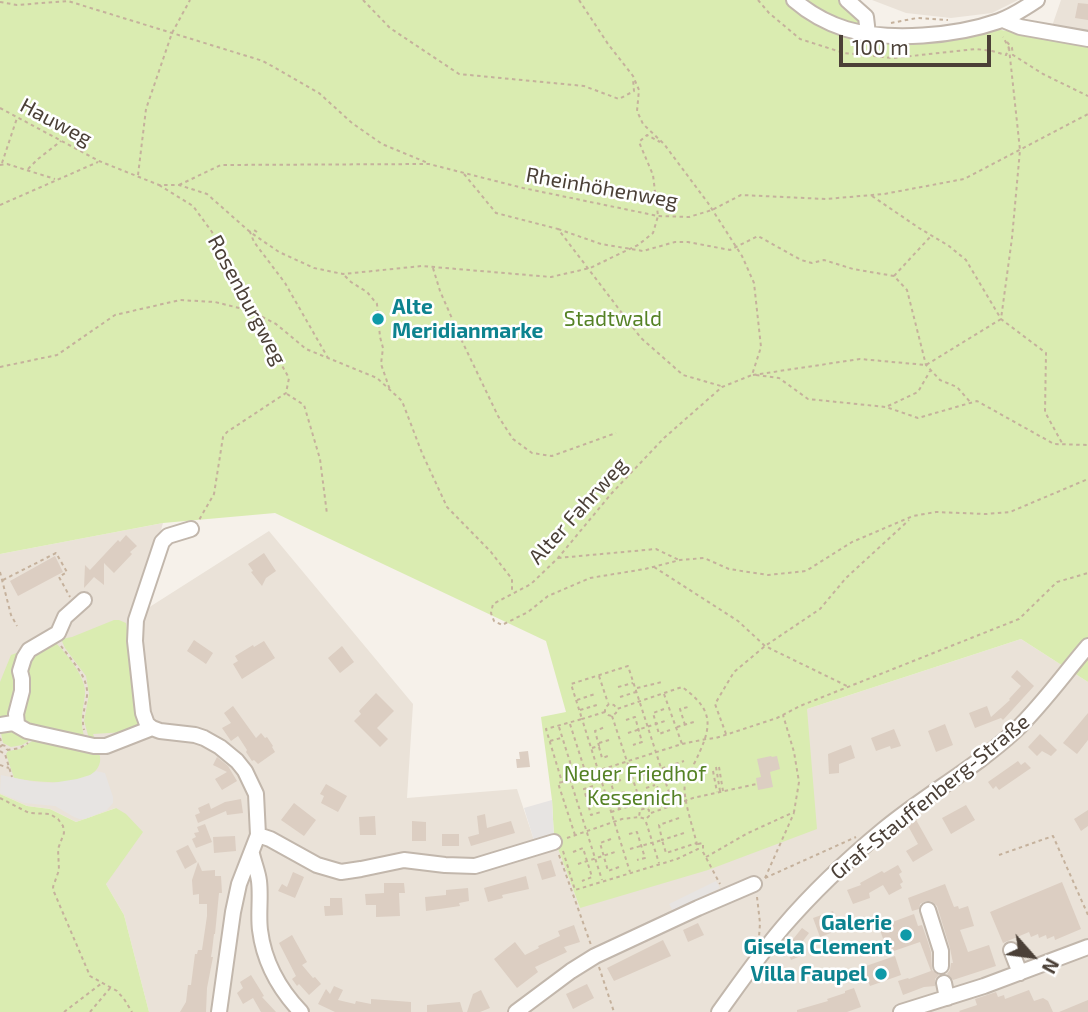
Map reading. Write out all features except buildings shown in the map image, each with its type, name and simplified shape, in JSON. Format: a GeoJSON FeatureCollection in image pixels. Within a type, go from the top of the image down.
{"type":"FeatureCollection","features":[{"type":"Feature","properties":{"kind":"street"},"geometry":{"type":"LineString","coordinates":[[794,0],[831,24],[868,34],[889,36],[949,32],[997,21],[1037,0]]}},
{"type":"Feature","properties":{"kind":"street"},"geometry":{"type":"LineString","coordinates":[[846,0],[866,17],[868,34]]}},
{"type":"Feature","properties":{"kind":"street"},"geometry":{"type":"LineString","coordinates":[[997,21],[1088,38]]}},
{"type":"Feature","properties":{"kind":"street"},"geometry":{"type":"LineString","coordinates":[[191,529],[168,536],[162,542],[136,620],[135,641],[143,713],[147,724],[160,731],[204,738],[220,747],[237,761],[256,794],[258,835],[239,884],[219,1012]]}},
{"type":"Feature","properties":{"kind":"street"},"geometry":{"type":"LineString","coordinates":[[17,724],[16,714],[22,691],[20,671],[24,658],[29,650],[58,633],[65,617],[80,603]]}},
{"type":"Feature","properties":{"kind":"street","name":"Graf-Stauffenberg-Straße"},"geometry":{"type":"LineString","coordinates":[[719,1012],[757,959],[822,886],[875,837],[1016,730],[1088,646]]}},
{"type":"Feature","properties":{"kind":"street"},"geometry":{"type":"LineString","coordinates":[[0,726],[13,723],[27,731],[88,745],[106,746],[152,728]]}},
{"type":"Feature","properties":{"kind":"street"},"geometry":{"type":"LineString","coordinates":[[258,835],[317,865],[341,872],[404,860],[475,866],[557,841]]}},
{"type":"Feature","properties":{"kind":"street"},"geometry":{"type":"LineString","coordinates":[[251,854],[259,879],[260,930],[265,954],[288,999],[301,1012]]}},
{"type":"Feature","properties":{"kind":"street"},"geometry":{"type":"LineString","coordinates":[[516,1012],[595,956],[754,884]]}},
{"type":"Feature","properties":{"kind":"street"},"geometry":{"type":"LineString","coordinates":[[928,910],[941,951],[941,966]]}},
{"type":"Feature","properties":{"kind":"street"},"geometry":{"type":"LineString","coordinates":[[901,1012],[1020,973],[1088,947]]}},
{"type":"Feature","properties":{"kind":"street"},"geometry":{"type":"LineString","coordinates":[[1011,950],[1020,973]]}},
{"type":"Feature","properties":{"kind":"street"},"geometry":{"type":"LineString","coordinates":[[944,983],[947,998]]}},
{"type":"Feature","properties":{"kind":"path"},"geometry":{"type":"LineString","coordinates":[[138,176],[146,109],[172,33],[190,0]]}},
{"type":"Feature","properties":{"kind":"path"},"geometry":{"type":"LineString","coordinates":[[363,0],[390,28],[459,74],[584,86],[619,99],[634,91],[633,76]]}},
{"type":"Feature","properties":{"kind":"path"},"geometry":{"type":"LineString","coordinates":[[579,0],[633,76],[639,90],[638,111],[643,124],[664,144],[742,256],[754,283],[761,347],[752,375],[779,378],[808,399],[886,407],[918,418],[977,401],[1054,444],[1088,445]]}},
{"type":"Feature","properties":{"kind":"path"},"geometry":{"type":"LineString","coordinates":[[0,2],[17,5],[68,1],[263,61],[319,93],[352,123],[382,144],[429,164]]}},
{"type":"Feature","properties":{"kind":"path"},"geometry":{"type":"LineString","coordinates":[[868,34],[884,24],[917,18],[950,20]]}},
{"type":"Feature","properties":{"kind":"path"},"geometry":{"type":"LineString","coordinates":[[997,21],[1013,55],[1043,74],[1088,96]]}},
{"type":"Feature","properties":{"kind":"path"},"geometry":{"type":"LineString","coordinates":[[1001,319],[1020,150],[1009,48]]}},
{"type":"Feature","properties":{"kind":"path","name":"Hauweg"},"geometry":{"type":"LineString","coordinates":[[0,108],[99,162],[159,185]]}},
{"type":"Feature","properties":{"kind":"path","name":"Rheinhöhenweg"},"geometry":{"type":"LineString","coordinates":[[179,185],[221,165],[429,164],[523,188],[657,216],[689,217],[712,210],[741,195],[826,199],[871,195],[964,179],[1088,114]]}},
{"type":"Feature","properties":{"kind":"path"},"geometry":{"type":"LineString","coordinates":[[17,117],[1,165],[7,164],[56,180]]}},
{"type":"Feature","properties":{"kind":"path"},"geometry":{"type":"LineString","coordinates":[[159,185],[179,185],[207,194],[250,232],[279,252],[313,268],[343,274],[422,266],[551,277],[590,268],[631,248],[653,233],[657,216],[653,175],[639,142],[647,135],[664,144]]}},
{"type":"Feature","properties":{"kind":"path"},"geometry":{"type":"LineString","coordinates":[[28,170],[61,141]]}},
{"type":"Feature","properties":{"kind":"path"},"geometry":{"type":"LineString","coordinates":[[0,205],[99,162]]}},
{"type":"Feature","properties":{"kind":"path"},"geometry":{"type":"LineString","coordinates":[[463,173],[496,214],[558,229],[601,244],[643,251],[675,242],[688,242],[730,250],[758,236],[801,260],[812,263],[824,260],[853,269],[894,276],[907,290],[926,365],[940,380],[957,387],[971,403]]}},
{"type":"Feature","properties":{"kind":"path","name":"Rosenburgweg"},"geometry":{"type":"LineString","coordinates":[[159,185],[193,206],[212,232],[251,311],[289,378],[286,393],[223,437],[214,494],[204,514],[191,529]]}},
{"type":"Feature","properties":{"kind":"path"},"geometry":{"type":"LineString","coordinates":[[871,195],[966,260],[1001,319],[1046,353],[1045,412],[1062,444]]}},
{"type":"Feature","properties":{"kind":"path"},"geometry":{"type":"LineString","coordinates":[[558,229],[641,338],[683,375],[722,387]]}},
{"type":"Feature","properties":{"kind":"path"},"geometry":{"type":"LineString","coordinates":[[250,232],[257,232]]}},
{"type":"Feature","properties":{"kind":"path"},"geometry":{"type":"LineString","coordinates":[[250,232],[254,242],[285,283],[328,358]]}},
{"type":"Feature","properties":{"kind":"path"},"geometry":{"type":"LineString","coordinates":[[894,276],[932,235]]}},
{"type":"Feature","properties":{"kind":"path"},"geometry":{"type":"LineString","coordinates":[[433,267],[440,291],[461,339],[498,416],[513,439],[532,453],[552,456],[616,433]]}},
{"type":"Feature","properties":{"kind":"path"},"geometry":{"type":"LineString","coordinates":[[343,274],[367,292],[377,304],[383,348],[381,364],[391,391]]}},
{"type":"Feature","properties":{"kind":"path"},"geometry":{"type":"LineString","coordinates":[[0,367],[57,355],[115,316],[180,300],[215,302],[251,311],[276,324],[306,349],[377,378],[402,401],[447,507],[491,552],[512,579],[512,593]]}},
{"type":"Feature","properties":{"kind":"path"},"geometry":{"type":"LineString","coordinates":[[926,365],[1001,319]]}},
{"type":"Feature","properties":{"kind":"path","name":"Alter Fahrweg"},"geometry":{"type":"LineString","coordinates":[[926,365],[860,359],[752,375],[722,387],[664,438],[611,494],[558,558],[531,584],[493,604],[491,613],[494,621],[502,625],[528,612],[548,596],[590,578],[680,560],[704,558],[729,569],[768,575],[806,571],[852,542],[913,516],[936,512],[1010,512],[1088,479]]}},
{"type":"Feature","properties":{"kind":"path"},"geometry":{"type":"LineString","coordinates":[[886,407],[918,392],[931,370]]}},
{"type":"Feature","properties":{"kind":"path"},"geometry":{"type":"LineString","coordinates":[[286,393],[304,405],[320,459],[327,514]]}},
{"type":"Feature","properties":{"kind":"path"},"geometry":{"type":"LineString","coordinates":[[726,735],[715,704],[734,672],[765,646],[820,608],[846,578],[913,516]]}},
{"type":"Feature","properties":{"kind":"path"},"geometry":{"type":"LineString","coordinates":[[558,558],[656,549],[680,560]]}},
{"type":"Feature","properties":{"kind":"path"},"geometry":{"type":"LineString","coordinates":[[3,580],[56,553],[67,572],[59,577],[80,603]]}},
{"type":"Feature","properties":{"kind":"path"},"geometry":{"type":"LineString","coordinates":[[654,567],[738,621],[765,646],[848,687]]}},
{"type":"Feature","properties":{"kind":"path"},"geometry":{"type":"LineString","coordinates":[[0,572],[11,615],[17,626]]}},
{"type":"Feature","properties":{"kind":"path"},"geometry":{"type":"LineString","coordinates":[[575,835],[558,783],[682,744],[726,735],[783,715],[1019,619],[1057,582],[1088,573]]}},
{"type":"Feature","properties":{"kind":"path"},"geometry":{"type":"LineString","coordinates":[[58,633],[59,642],[86,682],[87,694],[82,717],[88,745]]}},
{"type":"Feature","properties":{"kind":"path"},"geometry":{"type":"LineString","coordinates":[[630,873],[571,684],[628,666],[673,805]]}},
{"type":"Feature","properties":{"kind":"path"},"geometry":{"type":"LineString","coordinates":[[599,675],[609,705]]}},
{"type":"Feature","properties":{"kind":"path"},"geometry":{"type":"LineString","coordinates":[[620,697],[662,682]]}},
{"type":"Feature","properties":{"kind":"path"},"geometry":{"type":"LineString","coordinates":[[618,687],[634,683]]}},
{"type":"Feature","properties":{"kind":"path"},"geometry":{"type":"LineString","coordinates":[[557,841],[575,890],[677,859],[698,849],[686,800],[685,784],[706,738],[708,727],[702,705],[682,687],[617,709],[612,716]]}},
{"type":"Feature","properties":{"kind":"path"},"geometry":{"type":"LineString","coordinates":[[664,693],[682,744]]}},
{"type":"Feature","properties":{"kind":"path"},"geometry":{"type":"LineString","coordinates":[[576,700],[595,694]]}},
{"type":"Feature","properties":{"kind":"path"},"geometry":{"type":"LineString","coordinates":[[579,710],[597,705]]}},
{"type":"Feature","properties":{"kind":"path"},"geometry":{"type":"LineString","coordinates":[[609,705],[614,705],[617,709]]}},
{"type":"Feature","properties":{"kind":"path"},"geometry":{"type":"LineString","coordinates":[[605,712],[609,705]]}},
{"type":"Feature","properties":{"kind":"path"},"geometry":{"type":"LineString","coordinates":[[685,725],[680,709],[688,707]]}},
{"type":"Feature","properties":{"kind":"path"},"geometry":{"type":"LineString","coordinates":[[664,709],[653,713],[656,724],[659,734],[670,730]]}},
{"type":"Feature","properties":{"kind":"path"},"geometry":{"type":"LineString","coordinates":[[605,712],[612,716],[642,808]]}},
{"type":"Feature","properties":{"kind":"path"},"geometry":{"type":"LineString","coordinates":[[562,782],[546,729],[605,712]]}},
{"type":"Feature","properties":{"kind":"path"},"geometry":{"type":"LineString","coordinates":[[783,715],[794,752],[799,782],[794,812],[765,878],[862,834]]}},
{"type":"Feature","properties":{"kind":"path"},"geometry":{"type":"LineString","coordinates":[[626,720],[635,717],[642,742],[633,745]]}},
{"type":"Feature","properties":{"kind":"path"},"geometry":{"type":"LineString","coordinates":[[628,733],[668,720]]}},
{"type":"Feature","properties":{"kind":"path"},"geometry":{"type":"LineString","coordinates":[[676,727],[697,721]]}},
{"type":"Feature","properties":{"kind":"path"},"geometry":{"type":"LineString","coordinates":[[570,723],[586,774]]}},
{"type":"Feature","properties":{"kind":"path"},"geometry":{"type":"LineString","coordinates":[[558,726],[575,778]]}},
{"type":"Feature","properties":{"kind":"path"},"geometry":{"type":"LineString","coordinates":[[605,727],[595,731],[602,758],[611,755]]}},
{"type":"Feature","properties":{"kind":"path"},"geometry":{"type":"LineString","coordinates":[[6,752],[20,748],[40,734]]}},
{"type":"Feature","properties":{"kind":"path"},"geometry":{"type":"LineString","coordinates":[[1,738],[1,748]]}},
{"type":"Feature","properties":{"kind":"path"},"geometry":{"type":"LineString","coordinates":[[550,741],[562,738]]}},
{"type":"Feature","properties":{"kind":"path"},"geometry":{"type":"LineString","coordinates":[[591,748],[609,740]]}},
{"type":"Feature","properties":{"kind":"path"},"geometry":{"type":"LineString","coordinates":[[1,748],[7,747],[12,777]]}},
{"type":"Feature","properties":{"kind":"path"},"geometry":{"type":"LineString","coordinates":[[1,748],[6,752]]}},
{"type":"Feature","properties":{"kind":"path"},"geometry":{"type":"LineString","coordinates":[[642,775],[684,761]]}},
{"type":"Feature","properties":{"kind":"path"},"geometry":{"type":"LineString","coordinates":[[0,765],[10,768]]}},
{"type":"Feature","properties":{"kind":"path"},"geometry":{"type":"LineString","coordinates":[[716,768],[721,792]]}},
{"type":"Feature","properties":{"kind":"path"},"geometry":{"type":"LineString","coordinates":[[653,772],[660,796],[654,799]]}},
{"type":"Feature","properties":{"kind":"path"},"geometry":{"type":"LineString","coordinates":[[570,779],[603,881]]}},
{"type":"Feature","properties":{"kind":"path"},"geometry":{"type":"LineString","coordinates":[[619,810],[611,783],[621,780]]}},
{"type":"Feature","properties":{"kind":"path"},"geometry":{"type":"LineString","coordinates":[[659,864],[646,820],[650,814],[686,800],[757,784]]}},
{"type":"Feature","properties":{"kind":"path"},"geometry":{"type":"LineString","coordinates":[[646,788],[656,785]]}},
{"type":"Feature","properties":{"kind":"path"},"geometry":{"type":"LineString","coordinates":[[593,786],[584,789],[591,815],[601,812]]}},
{"type":"Feature","properties":{"kind":"path"},"geometry":{"type":"LineString","coordinates":[[614,795],[625,792]]}},
{"type":"Feature","properties":{"kind":"path"},"geometry":{"type":"LineString","coordinates":[[0,798],[29,813],[50,814],[63,826],[54,892],[90,976],[111,987],[124,999],[132,1012]]}},
{"type":"Feature","properties":{"kind":"path"},"geometry":{"type":"LineString","coordinates":[[588,802],[597,799]]}},
{"type":"Feature","properties":{"kind":"path"},"geometry":{"type":"LineString","coordinates":[[611,812],[630,806]]}},
{"type":"Feature","properties":{"kind":"path"},"geometry":{"type":"LineString","coordinates":[[642,808],[649,810],[650,814]]}},
{"type":"Feature","properties":{"kind":"path"},"geometry":{"type":"LineString","coordinates":[[639,817],[638,812],[642,808]]}},
{"type":"Feature","properties":{"kind":"path"},"geometry":{"type":"LineString","coordinates":[[706,857],[748,833],[794,812]]}},
{"type":"Feature","properties":{"kind":"path"},"geometry":{"type":"LineString","coordinates":[[557,841],[632,817],[646,820]]}},
{"type":"Feature","properties":{"kind":"path"},"geometry":{"type":"LineString","coordinates":[[679,818],[659,825],[666,853],[703,843],[703,852],[726,895]]}},
{"type":"Feature","properties":{"kind":"path"},"geometry":{"type":"LineString","coordinates":[[629,834],[637,832],[645,858],[637,860]]}},
{"type":"Feature","properties":{"kind":"path"},"geometry":{"type":"LineString","coordinates":[[631,849],[684,834]]}},
{"type":"Feature","properties":{"kind":"path"},"geometry":{"type":"LineString","coordinates":[[999,855],[1053,836],[1088,915]]}},
{"type":"Feature","properties":{"kind":"path"},"geometry":{"type":"LineString","coordinates":[[611,839],[600,843],[603,856],[608,870],[620,867]]}},
{"type":"Feature","properties":{"kind":"path"},"geometry":{"type":"LineString","coordinates":[[557,841],[614,1012]]}},
{"type":"Feature","properties":{"kind":"path"},"geometry":{"type":"LineString","coordinates":[[573,852],[583,848],[592,877],[582,881]]}},
{"type":"Feature","properties":{"kind":"path"},"geometry":{"type":"LineString","coordinates":[[578,864],[615,852]]}},
{"type":"Feature","properties":{"kind":"path"},"geometry":{"type":"LineString","coordinates":[[754,884],[760,923],[757,959]]}},
{"type":"Feature","properties":{"kind":"path"},"geometry":{"type":"LineString","coordinates":[[64,1012],[103,983]]}},
{"type":"Feature","properties":{"kind":"path"},"geometry":{"type":"LineString","coordinates":[[90,1012],[111,987]]}},
{"type":"Feature","properties":{"kind":"shaded area"},"geometry":{"type":"Polygon","coordinates":[[[872,0],[1018,0],[992,13],[951,18],[906,13],[872,0]]]}},
{"type":"Feature","properties":{"kind":"shaded area"},"geometry":{"type":"Polygon","coordinates":[[[1061,0],[1088,0],[1088,35],[1051,29],[1061,0]]]}},
{"type":"Feature","properties":{"kind":"shaded area"},"geometry":{"type":"Polygon","coordinates":[[[163,523],[137,615],[269,531],[413,704],[407,798],[517,789],[535,843],[554,838],[580,908],[807,709],[1021,639],[1088,682],[1088,1012],[149,1012],[124,915],[106,884],[116,808],[76,822],[50,809],[27,806],[0,794],[0,554],[163,523]]]}},
{"type":"Feature","properties":{"kind":"shaded area"},"geometry":{"type":"Polygon","coordinates":[[[96,771],[105,773],[113,803],[107,810],[85,819],[74,817],[55,806],[24,803],[0,793],[1,775],[52,783],[77,779],[96,771]]]}},
{"type":"Feature","properties":{"kind":"shaded area"},"geometry":{"type":"Polygon","coordinates":[[[552,800],[554,838],[535,844],[524,808],[552,800]]]}},
{"type":"Feature","properties":{"kind":"shaded area"},"geometry":{"type":"Polygon","coordinates":[[[716,881],[720,888],[673,911],[669,904],[716,881]]]}},
{"type":"Feature","properties":{"kind":"green space","name":"Stadtwald"},"geometry":{"type":"Polygon","coordinates":[[[0,0],[838,0],[859,18],[870,42],[924,42],[995,29],[1088,44],[1088,682],[1021,639],[807,709],[817,829],[708,870],[580,908],[554,838],[541,717],[566,712],[546,641],[275,513],[163,523],[0,554],[0,0]]]}},
{"type":"Feature","properties":{"kind":"green space"},"geometry":{"type":"Polygon","coordinates":[[[114,620],[126,623],[140,731],[93,734],[96,742],[90,742],[84,721],[89,694],[86,676],[61,639],[114,620]]]}},
{"type":"Feature","properties":{"kind":"green space"},"geometry":{"type":"Polygon","coordinates":[[[55,642],[70,659],[83,681],[85,694],[82,721],[85,739],[22,725],[27,657],[55,642]]]}},
{"type":"Feature","properties":{"kind":"green space"},"geometry":{"type":"Polygon","coordinates":[[[22,651],[13,715],[0,722],[0,682],[11,655],[22,651]]]}},
{"type":"Feature","properties":{"kind":"green space"},"geometry":{"type":"Polygon","coordinates":[[[9,726],[32,739],[11,747],[3,743],[0,728],[9,726]]]}},
{"type":"Feature","properties":{"kind":"green space"},"geometry":{"type":"Polygon","coordinates":[[[40,736],[93,749],[98,753],[100,762],[95,771],[87,777],[75,780],[62,782],[14,778],[6,754],[8,751],[20,749],[40,736]]]}},
{"type":"Feature","properties":{"kind":"green space"},"geometry":{"type":"Polygon","coordinates":[[[0,794],[27,806],[50,809],[76,822],[116,808],[126,814],[143,832],[106,884],[124,915],[149,1012],[0,1012],[0,794]]]}},
{"type":"Feature","properties":{"kind":"place","name":"Alte Meridianmarke"},"geometry":{"type":"Point","coordinates":[378,319]}},
{"type":"Feature","properties":{"kind":"place","name":"Galerie Gisela Clement"},"geometry":{"type":"Point","coordinates":[906,935]}},
{"type":"Feature","properties":{"kind":"place","name":"Villa Faupel"},"geometry":{"type":"Point","coordinates":[881,974]}},
{"type":"Feature","properties":{"kind":"park label","name":"Neuer Friedhof Kessenich"},"geometry":{"type":"Point","coordinates":[635,786]}}]}
